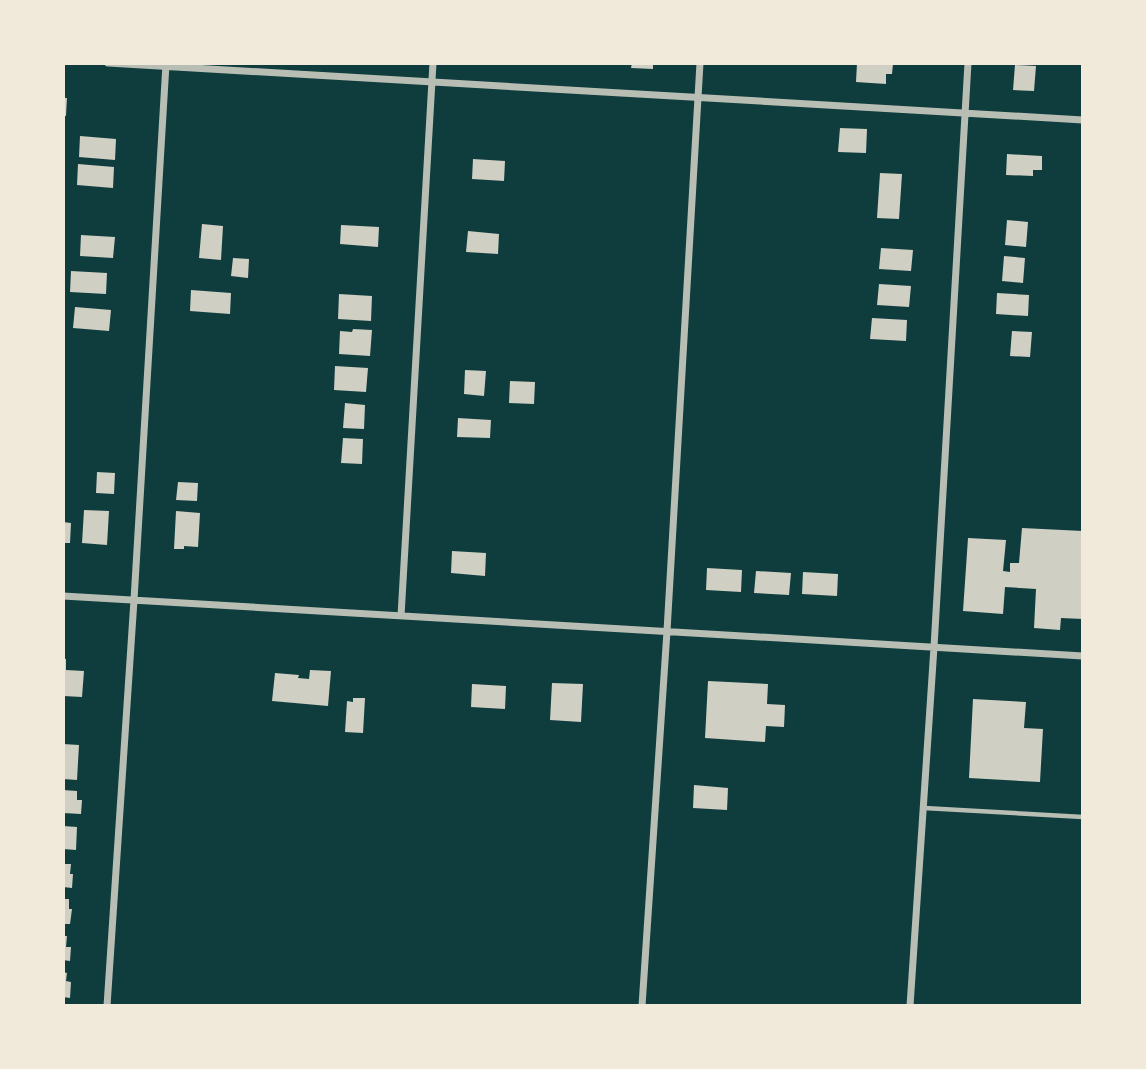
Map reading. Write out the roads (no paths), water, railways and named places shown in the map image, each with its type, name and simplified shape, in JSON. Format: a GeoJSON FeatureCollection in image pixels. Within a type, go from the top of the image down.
{"type":"FeatureCollection","features":[{"type":"Feature","properties":{"kind":"street"},"geometry":{"type":"LineString","coordinates":[[108,63],[1083,120]]}},
{"type":"Feature","properties":{"kind":"street"},"geometry":{"type":"LineString","coordinates":[[401,616],[433,63]]}},
{"type":"Feature","properties":{"kind":"street"},"geometry":{"type":"LineString","coordinates":[[642,1006],[700,63]]}},
{"type":"Feature","properties":{"kind":"street"},"geometry":{"type":"LineString","coordinates":[[910,1006],[968,63]]}},
{"type":"Feature","properties":{"kind":"street"},"geometry":{"type":"LineString","coordinates":[[107,1006],[165,65]]}},
{"type":"Feature","properties":{"kind":"street"},"geometry":{"type":"LineString","coordinates":[[63,596],[1083,656]]}},
{"type":"Feature","properties":{"kind":"lane"},"geometry":{"type":"LineString","coordinates":[[923,808],[1083,817]]}}]}
